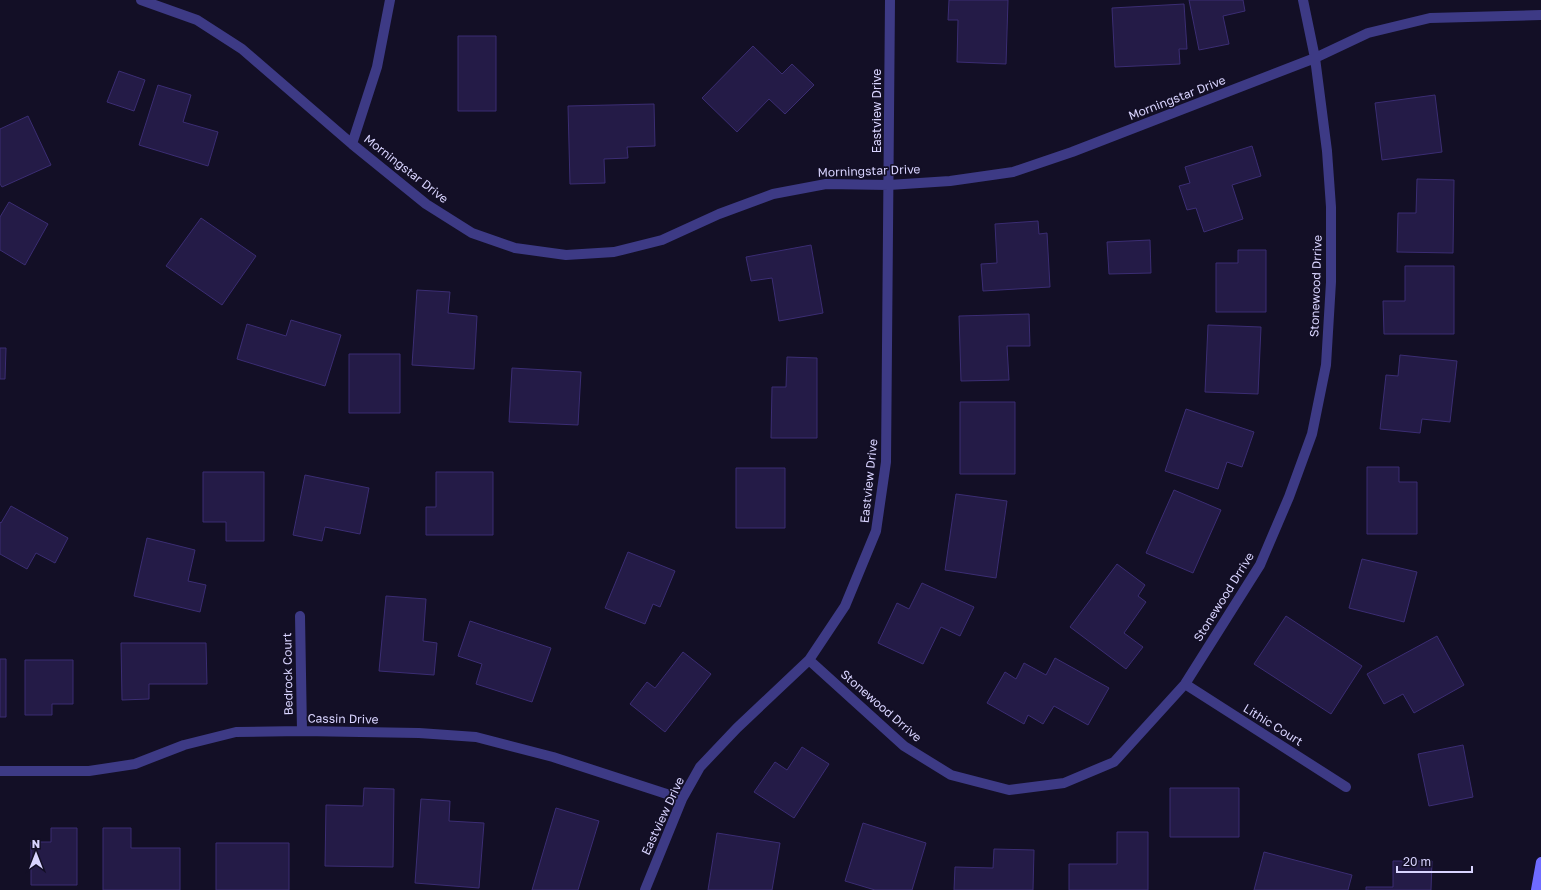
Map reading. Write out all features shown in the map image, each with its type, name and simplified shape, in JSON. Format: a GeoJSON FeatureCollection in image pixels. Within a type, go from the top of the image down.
{"type":"FeatureCollection","features":[{"type":"Feature","properties":{"kind":"main road"},"geometry":{"type":"LineString","coordinates":[[1536,890],[1541,862]]}},
{"type":"Feature","properties":{"kind":"street","name":"Morningstar Drive"},"geometry":{"type":"LineString","coordinates":[[141,0],[197,20],[242,49],[352,144],[426,204],[472,233],[514,248],[566,255],[614,252],[662,240],[719,214],[773,194],[826,184],[889,185],[950,181],[1013,172],[1072,152],[1315,58],[1368,33],[1430,18],[1541,14]]}},
{"type":"Feature","properties":{"kind":"street"},"geometry":{"type":"LineString","coordinates":[[352,144],[376,66],[390,0]]}},
{"type":"Feature","properties":{"kind":"street","name":"Eastview Drive"},"geometry":{"type":"LineString","coordinates":[[644,890],[682,799],[700,767],[737,728],[810,660],[845,606],[876,531],[886,462],[890,0]]}},
{"type":"Feature","properties":{"kind":"street","name":"Stonewood Drrive"},"geometry":{"type":"LineString","coordinates":[[810,660],[904,746],[951,775],[1009,790],[1064,783],[1114,762],[1185,684],[1260,565],[1289,497],[1312,434],[1326,365],[1330,282],[1330,193],[1327,151],[1315,58],[1303,0]]}},
{"type":"Feature","properties":{"kind":"street","name":"Bedrock Court"},"geometry":{"type":"LineString","coordinates":[[300,616],[302,731]]}},
{"type":"Feature","properties":{"kind":"street","name":"Lithic Court"},"geometry":{"type":"LineString","coordinates":[[1185,684],[1346,787]]}},
{"type":"Feature","properties":{"kind":"street","name":"Cassin Drive"},"geometry":{"type":"LineString","coordinates":[[0,771],[89,771],[135,764],[184,745],[236,732],[302,731],[419,733],[476,737],[553,757],[682,799]]}},
{"type":"Feature","properties":{"kind":"building"},"geometry":{"type":"Polygon","coordinates":[[[949,0],[1008,0],[1006,64],[957,62],[958,20],[948,20],[949,0]]]}},
{"type":"Feature","properties":{"kind":"building"},"geometry":{"type":"Polygon","coordinates":[[[1189,0],[1243,0],[1245,11],[1223,16],[1229,44],[1199,50],[1189,0]]]}},
{"type":"Feature","properties":{"kind":"building"},"geometry":{"type":"Polygon","coordinates":[[[1184,4],[1187,49],[1179,49],[1180,64],[1115,67],[1112,8],[1184,4]]]}},
{"type":"Feature","properties":{"kind":"building"},"geometry":{"type":"Polygon","coordinates":[[[458,36],[496,36],[496,111],[458,111],[458,36]]]}},
{"type":"Feature","properties":{"kind":"building"},"geometry":{"type":"Polygon","coordinates":[[[753,46],[782,74],[792,64],[814,85],[785,114],[769,99],[737,132],[702,98],[753,46]]]}},
{"type":"Feature","properties":{"kind":"building"},"geometry":{"type":"Polygon","coordinates":[[[119,71],[145,80],[134,111],[107,102],[119,71]]]}},
{"type":"Feature","properties":{"kind":"building"},"geometry":{"type":"Polygon","coordinates":[[[158,85],[191,95],[183,122],[218,132],[208,166],[139,145],[158,85]]]}},
{"type":"Feature","properties":{"kind":"building"},"geometry":{"type":"Polygon","coordinates":[[[1435,95],[1442,152],[1382,160],[1375,103],[1435,95]]]}},
{"type":"Feature","properties":{"kind":"building"},"geometry":{"type":"Polygon","coordinates":[[[654,104],[655,146],[627,147],[628,158],[604,159],[605,183],[570,184],[568,106],[654,104]]]}},
{"type":"Feature","properties":{"kind":"building"},"geometry":{"type":"Polygon","coordinates":[[[28,116],[51,165],[2,187],[0,184],[0,129],[28,116]]]}},
{"type":"Feature","properties":{"kind":"building"},"geometry":{"type":"Polygon","coordinates":[[[1252,146],[1261,176],[1232,185],[1243,219],[1204,232],[1196,208],[1187,210],[1179,186],[1190,183],[1185,167],[1252,146]]]}},
{"type":"Feature","properties":{"kind":"building"},"geometry":{"type":"Polygon","coordinates":[[[1417,179],[1454,180],[1453,253],[1397,252],[1398,213],[1416,213],[1417,179]]]}},
{"type":"Feature","properties":{"kind":"building"},"geometry":{"type":"Polygon","coordinates":[[[9,202],[48,224],[25,265],[0,250],[0,217],[9,202]]]}},
{"type":"Feature","properties":{"kind":"building"},"geometry":{"type":"Polygon","coordinates":[[[201,218],[256,256],[222,305],[166,266],[201,218]]]}},
{"type":"Feature","properties":{"kind":"building"},"geometry":{"type":"Polygon","coordinates":[[[1038,221],[1039,234],[1047,233],[1050,287],[983,291],[981,264],[997,263],[995,224],[1038,221]]]}},
{"type":"Feature","properties":{"kind":"building"},"geometry":{"type":"Polygon","coordinates":[[[1150,240],[1151,273],[1109,274],[1107,242],[1150,240]]]}},
{"type":"Feature","properties":{"kind":"building"},"geometry":{"type":"Polygon","coordinates":[[[811,245],[823,313],[779,321],[772,278],[751,281],[746,257],[811,245]]]}},
{"type":"Feature","properties":{"kind":"building"},"geometry":{"type":"Polygon","coordinates":[[[1238,250],[1266,250],[1266,312],[1216,312],[1216,263],[1238,263],[1238,250]]]}},
{"type":"Feature","properties":{"kind":"building"},"geometry":{"type":"Polygon","coordinates":[[[1405,266],[1454,266],[1454,334],[1384,334],[1383,301],[1405,301],[1405,266]]]}},
{"type":"Feature","properties":{"kind":"building"},"geometry":{"type":"Polygon","coordinates":[[[417,290],[450,292],[448,313],[477,316],[474,369],[412,365],[417,290]]]}},
{"type":"Feature","properties":{"kind":"building"},"geometry":{"type":"Polygon","coordinates":[[[1029,314],[1030,346],[1007,346],[1009,380],[961,381],[959,316],[1029,314]]]}},
{"type":"Feature","properties":{"kind":"building"},"geometry":{"type":"Polygon","coordinates":[[[291,320],[341,335],[325,386],[237,359],[247,324],[286,336],[291,320]]]}},
{"type":"Feature","properties":{"kind":"building"},"geometry":{"type":"Polygon","coordinates":[[[1208,325],[1261,327],[1258,394],[1205,392],[1208,325]]]}},
{"type":"Feature","properties":{"kind":"building"},"geometry":{"type":"Polygon","coordinates":[[[0,348],[6,348],[5,379],[0,379],[0,348]]]}},
{"type":"Feature","properties":{"kind":"building"},"geometry":{"type":"Polygon","coordinates":[[[349,354],[400,354],[400,413],[349,413],[349,354]]]}},
{"type":"Feature","properties":{"kind":"building"},"geometry":{"type":"Polygon","coordinates":[[[1400,355],[1457,361],[1450,422],[1422,419],[1420,433],[1380,429],[1386,375],[1398,376],[1400,355]]]}},
{"type":"Feature","properties":{"kind":"building"},"geometry":{"type":"Polygon","coordinates":[[[787,357],[817,358],[817,438],[771,438],[772,387],[786,387],[787,357]]]}},
{"type":"Feature","properties":{"kind":"building"},"geometry":{"type":"Polygon","coordinates":[[[512,368],[581,372],[578,425],[509,422],[512,368]]]}},
{"type":"Feature","properties":{"kind":"building"},"geometry":{"type":"Polygon","coordinates":[[[960,402],[1015,402],[1015,474],[960,474],[960,402]]]}},
{"type":"Feature","properties":{"kind":"building"},"geometry":{"type":"Polygon","coordinates":[[[1186,409],[1254,432],[1242,467],[1227,462],[1218,489],[1165,471],[1186,409]]]}},
{"type":"Feature","properties":{"kind":"building"},"geometry":{"type":"Polygon","coordinates":[[[1367,467],[1399,467],[1399,482],[1417,482],[1417,534],[1367,534],[1367,467]]]}},
{"type":"Feature","properties":{"kind":"building"},"geometry":{"type":"Polygon","coordinates":[[[736,468],[785,468],[785,528],[736,528],[736,468]]]}},
{"type":"Feature","properties":{"kind":"building"},"geometry":{"type":"Polygon","coordinates":[[[203,472],[264,472],[264,541],[226,541],[226,522],[203,522],[203,472]]]}},
{"type":"Feature","properties":{"kind":"building"},"geometry":{"type":"Polygon","coordinates":[[[436,472],[493,472],[493,535],[426,535],[426,507],[436,507],[436,472]]]}},
{"type":"Feature","properties":{"kind":"building"},"geometry":{"type":"Polygon","coordinates":[[[305,475],[369,488],[360,534],[325,527],[322,541],[293,535],[305,475]]]}},
{"type":"Feature","properties":{"kind":"building"},"geometry":{"type":"Polygon","coordinates":[[[1174,490],[1221,510],[1193,573],[1146,553],[1174,490]]]}},
{"type":"Feature","properties":{"kind":"building"},"geometry":{"type":"Polygon","coordinates":[[[956,494],[1007,501],[996,578],[945,570],[956,494]]]}},
{"type":"Feature","properties":{"kind":"building"},"geometry":{"type":"Polygon","coordinates":[[[11,506],[68,538],[55,563],[36,553],[27,569],[0,554],[0,522],[1,523],[11,506]]]}},
{"type":"Feature","properties":{"kind":"building"},"geometry":{"type":"Polygon","coordinates":[[[147,538],[195,550],[188,581],[206,585],[200,612],[134,596],[147,538]]]}},
{"type":"Feature","properties":{"kind":"building"},"geometry":{"type":"Polygon","coordinates":[[[628,552],[675,571],[660,607],[653,604],[645,624],[605,608],[628,552]]]}},
{"type":"Feature","properties":{"kind":"building"},"geometry":{"type":"Polygon","coordinates":[[[1362,559],[1417,572],[1404,622],[1349,608],[1362,559]]]}},
{"type":"Feature","properties":{"kind":"building"},"geometry":{"type":"Polygon","coordinates":[[[1117,564],[1145,585],[1138,596],[1146,602],[1124,633],[1143,647],[1126,669],[1070,627],[1117,564]]]}},
{"type":"Feature","properties":{"kind":"building"},"geometry":{"type":"Polygon","coordinates":[[[922,583],[974,607],[960,636],[941,627],[923,664],[878,643],[897,603],[909,609],[922,583]]]}},
{"type":"Feature","properties":{"kind":"building"},"geometry":{"type":"Polygon","coordinates":[[[386,596],[426,599],[423,641],[437,643],[434,675],[379,671],[386,596]]]}},
{"type":"Feature","properties":{"kind":"building"},"geometry":{"type":"Polygon","coordinates":[[[1286,616],[1362,666],[1331,714],[1254,664],[1286,616]]]}},
{"type":"Feature","properties":{"kind":"building"},"geometry":{"type":"Polygon","coordinates":[[[470,621],[551,648],[532,702],[476,684],[482,664],[458,656],[470,621]]]}},
{"type":"Feature","properties":{"kind":"building"},"geometry":{"type":"Polygon","coordinates":[[[1437,636],[1464,685],[1414,713],[1403,694],[1384,704],[1367,674],[1437,636]]]}},
{"type":"Feature","properties":{"kind":"building"},"geometry":{"type":"Polygon","coordinates":[[[121,643],[206,643],[207,684],[149,684],[149,699],[122,700],[121,643]]]}},
{"type":"Feature","properties":{"kind":"building"},"geometry":{"type":"Polygon","coordinates":[[[683,652],[711,674],[665,732],[630,704],[647,682],[655,688],[683,652]]]}},
{"type":"Feature","properties":{"kind":"building"},"geometry":{"type":"Polygon","coordinates":[[[1055,658],[1109,688],[1088,725],[1054,706],[1043,724],[1028,715],[1024,724],[987,703],[1005,672],[1016,679],[1024,663],[1046,675],[1055,658]]]}},
{"type":"Feature","properties":{"kind":"building"},"geometry":{"type":"Polygon","coordinates":[[[0,659],[6,659],[6,717],[0,717],[0,659]]]}},
{"type":"Feature","properties":{"kind":"building"},"geometry":{"type":"Polygon","coordinates":[[[25,660],[73,660],[73,704],[52,704],[52,715],[25,715],[25,660]]]}},
{"type":"Feature","properties":{"kind":"building"},"geometry":{"type":"Polygon","coordinates":[[[1463,745],[1473,797],[1429,806],[1418,754],[1463,745]]]}},
{"type":"Feature","properties":{"kind":"building"},"geometry":{"type":"Polygon","coordinates":[[[802,747],[829,764],[794,818],[754,792],[775,762],[787,770],[802,747]]]}},
{"type":"Feature","properties":{"kind":"building"},"geometry":{"type":"Polygon","coordinates":[[[364,788],[394,789],[393,867],[325,866],[326,805],[363,806],[364,788]]]}},
{"type":"Feature","properties":{"kind":"building"},"geometry":{"type":"Polygon","coordinates":[[[1170,788],[1239,788],[1239,837],[1170,837],[1170,788]]]}},
{"type":"Feature","properties":{"kind":"building"},"geometry":{"type":"Polygon","coordinates":[[[421,799],[450,801],[449,821],[484,823],[479,888],[415,883],[421,799]]]}},
{"type":"Feature","properties":{"kind":"building"},"geometry":{"type":"Polygon","coordinates":[[[556,808],[599,821],[578,890],[532,890],[556,808]]]}},
{"type":"Feature","properties":{"kind":"building"},"geometry":{"type":"Polygon","coordinates":[[[863,823],[926,843],[912,890],[875,890],[845,881],[863,823]]]}},
{"type":"Feature","properties":{"kind":"building"},"geometry":{"type":"Polygon","coordinates":[[[51,828],[77,828],[77,885],[31,885],[31,842],[51,842],[51,828]]]}},
{"type":"Feature","properties":{"kind":"building"},"geometry":{"type":"Polygon","coordinates":[[[103,828],[131,828],[131,848],[180,848],[180,890],[103,890],[103,828]]]}},
{"type":"Feature","properties":{"kind":"building"},"geometry":{"type":"Polygon","coordinates":[[[1117,832],[1148,832],[1148,890],[1069,890],[1069,864],[1117,864],[1117,832]]]}},
{"type":"Feature","properties":{"kind":"building"},"geometry":{"type":"Polygon","coordinates":[[[717,833],[780,843],[772,890],[708,890],[717,833]]]}},
{"type":"Feature","properties":{"kind":"building"},"geometry":{"type":"Polygon","coordinates":[[[216,843],[289,843],[289,890],[216,890],[216,843]]]}},
{"type":"Feature","properties":{"kind":"building"},"geometry":{"type":"Polygon","coordinates":[[[994,849],[1034,850],[1033,890],[954,890],[955,867],[993,868],[994,849]]]}},
{"type":"Feature","properties":{"kind":"building"},"geometry":{"type":"Polygon","coordinates":[[[1264,852],[1352,875],[1348,890],[1254,890],[1264,852]]]}},
{"type":"Feature","properties":{"kind":"building"},"geometry":{"type":"Polygon","coordinates":[[[1393,861],[1432,861],[1431,890],[1366,890],[1366,887],[1393,887],[1393,861]]]}}]}
